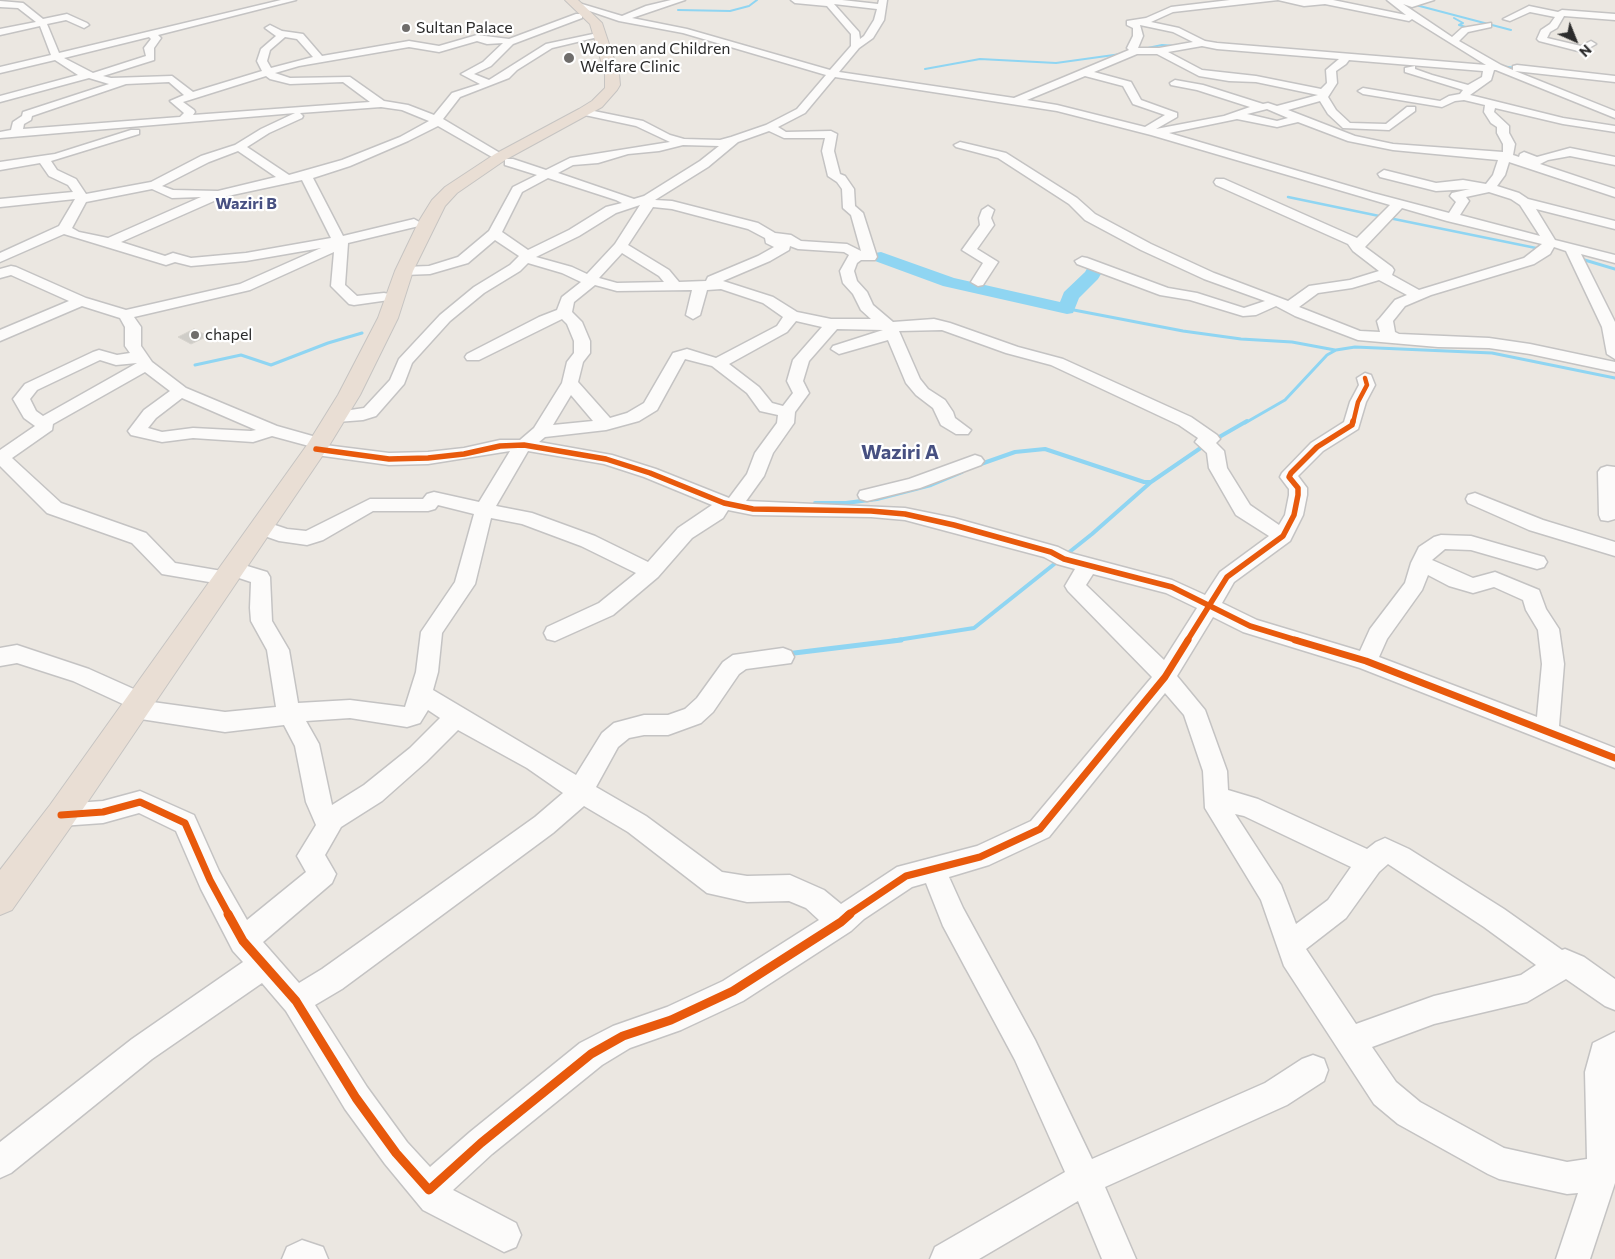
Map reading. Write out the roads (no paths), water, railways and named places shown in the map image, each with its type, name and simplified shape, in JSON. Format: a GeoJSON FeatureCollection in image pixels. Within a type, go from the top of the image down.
{"type":"FeatureCollection","features":[{"type":"Feature","properties":{"kind":"highway"},"geometry":{"type":"LineString","coordinates":[[224,572],[263,528],[313,445],[354,366],[384,297],[390,276],[414,223],[432,197],[468,170],[503,159],[600,94],[605,78],[593,37],[571,5]]}},
{"type":"Feature","properties":{"kind":"highway"},"geometry":{"type":"LineString","coordinates":[[0,872],[131,703],[313,445],[337,417],[388,318],[404,271],[427,220],[438,203],[451,190],[500,157],[584,112],[606,95],[613,85],[613,78],[596,23],[571,5]]}},
{"type":"Feature","properties":{"kind":"highway"},"geometry":{"type":"LineString","coordinates":[[0,898],[61,815],[131,703]]}},
{"type":"Feature","properties":{"kind":"street"},"geometry":{"type":"LineString","coordinates":[[1,68],[280,1],[292,0]]}},
{"type":"Feature","properties":{"kind":"street"},"geometry":{"type":"LineString","coordinates":[[622,19],[648,8],[681,0]]}},
{"type":"Feature","properties":{"kind":"street"},"geometry":{"type":"LineString","coordinates":[[584,112],[639,123],[666,137],[683,142],[720,143],[734,140],[770,128],[789,119],[808,106],[856,46],[863,43],[879,20],[882,4],[795,0]]}},
{"type":"Feature","properties":{"kind":"street"},"geometry":{"type":"LineString","coordinates":[[1136,51],[1132,46],[1138,37],[1137,27],[1130,23],[1140,22],[1171,10],[1223,3],[1274,0]]}},
{"type":"Feature","properties":{"kind":"street"},"geometry":{"type":"LineString","coordinates":[[1282,0],[1304,3],[1332,2],[1419,20]]}},
{"type":"Feature","properties":{"kind":"street"},"geometry":{"type":"LineString","coordinates":[[1391,0],[1493,67],[1590,103],[1615,115]]}},
{"type":"Feature","properties":{"kind":"street"},"geometry":{"type":"LineString","coordinates":[[1396,0],[1412,4],[1430,0]]}},
{"type":"Feature","properties":{"kind":"street"},"geometry":{"type":"LineString","coordinates":[[280,1],[283,6],[274,11],[271,17],[275,23],[268,26],[280,34],[300,36],[319,58]]}},
{"type":"Feature","properties":{"kind":"street"},"geometry":{"type":"LineString","coordinates":[[55,55],[280,1]]}},
{"type":"Feature","properties":{"kind":"street"},"geometry":{"type":"LineString","coordinates":[[0,4],[38,2]]}},
{"type":"Feature","properties":{"kind":"street"},"geometry":{"type":"LineString","coordinates":[[830,2],[839,17],[856,34],[856,46]]}},
{"type":"Feature","properties":{"kind":"street"},"geometry":{"type":"LineString","coordinates":[[0,8],[15,3],[32,12],[43,23],[55,55],[67,65],[90,75],[124,82]]}},
{"type":"Feature","properties":{"kind":"street"},"geometry":{"type":"LineString","coordinates":[[489,84],[466,74],[487,64],[510,42],[571,5],[622,19],[684,31],[832,74],[1057,108],[1150,132],[1369,196],[1615,259]]}},
{"type":"Feature","properties":{"kind":"street"},"geometry":{"type":"LineString","coordinates":[[1575,5],[1588,16]]}},
{"type":"Feature","properties":{"kind":"street"},"geometry":{"type":"LineString","coordinates":[[1521,24],[1507,19],[1529,9],[1560,15],[1615,17]]}},
{"type":"Feature","properties":{"kind":"street"},"geometry":{"type":"LineString","coordinates":[[1535,28],[1546,30],[1554,26],[1560,15]]}},
{"type":"Feature","properties":{"kind":"street"},"geometry":{"type":"LineString","coordinates":[[0,32],[67,17],[84,25]]}},
{"type":"Feature","properties":{"kind":"street"},"geometry":{"type":"LineString","coordinates":[[1140,22],[1176,30],[1202,43]]}},
{"type":"Feature","properties":{"kind":"street"},"geometry":{"type":"LineString","coordinates":[[1454,42],[1465,30],[1488,25]]}},
{"type":"Feature","properties":{"kind":"street"},"geometry":{"type":"LineString","coordinates":[[1546,30],[1542,39],[1582,49],[1591,44]]}},
{"type":"Feature","properties":{"kind":"street"},"geometry":{"type":"LineString","coordinates":[[0,99],[151,58],[149,48],[156,38],[150,33]]}},
{"type":"Feature","properties":{"kind":"street"},"geometry":{"type":"LineString","coordinates":[[280,34],[281,37],[266,49],[262,61],[268,72],[280,79],[290,81],[346,79],[353,86],[365,91],[366,95],[382,104]]}},
{"type":"Feature","properties":{"kind":"street"},"geometry":{"type":"LineString","coordinates":[[109,242],[226,192],[287,178],[306,176],[404,139],[436,120],[456,95],[489,84],[508,74],[513,68],[549,46],[593,37]]}},
{"type":"Feature","properties":{"kind":"street"},"geometry":{"type":"LineString","coordinates":[[184,119],[190,112],[175,101],[319,58],[409,44],[439,49],[477,38],[486,41],[499,39],[510,42]]}},
{"type":"Feature","properties":{"kind":"street"},"geometry":{"type":"LineString","coordinates":[[1016,101],[1136,51],[1159,51],[1202,43],[1416,62],[1493,67],[1557,67],[1615,78]]}},
{"type":"Feature","properties":{"kind":"street"},"geometry":{"type":"LineString","coordinates":[[1557,67],[1565,45]]}},
{"type":"Feature","properties":{"kind":"street"},"geometry":{"type":"LineString","coordinates":[[1329,54],[1328,48],[1340,49]]}},
{"type":"Feature","properties":{"kind":"street"},"geometry":{"type":"LineString","coordinates":[[1159,51],[1195,72],[1292,86],[1323,95],[1332,112],[1347,126],[1389,127],[1412,109]]}},
{"type":"Feature","properties":{"kind":"street"},"geometry":{"type":"LineString","coordinates":[[1273,60],[1284,51]]}},
{"type":"Feature","properties":{"kind":"street"},"geometry":{"type":"LineString","coordinates":[[1276,109],[1305,103],[1323,95],[1332,83],[1331,70],[1343,62],[1345,56],[1348,56]]}},
{"type":"Feature","properties":{"kind":"street"},"geometry":{"type":"LineString","coordinates":[[1251,61],[1254,58],[1286,63]]}},
{"type":"Feature","properties":{"kind":"street"},"geometry":{"type":"LineString","coordinates":[[1416,62],[1409,70],[1491,104],[1563,121],[1615,129]]}},
{"type":"Feature","properties":{"kind":"street"},"geometry":{"type":"LineString","coordinates":[[1363,91],[1442,104],[1467,93],[1487,78],[1493,67]]}},
{"type":"Feature","properties":{"kind":"street"},"geometry":{"type":"LineString","coordinates":[[1082,72],[1127,84],[1137,102],[1168,112],[1174,116],[1150,132]]}},
{"type":"Feature","properties":{"kind":"street"},"geometry":{"type":"LineString","coordinates":[[1195,72],[1175,83],[1241,99],[1261,107]]}},
{"type":"Feature","properties":{"kind":"street"},"geometry":{"type":"LineString","coordinates":[[1266,82],[1270,76],[1279,74],[1293,78],[1292,86]]}},
{"type":"Feature","properties":{"kind":"street"},"geometry":{"type":"LineString","coordinates":[[16,134],[19,122],[27,118],[27,114],[124,82],[172,79],[190,95]]}},
{"type":"Feature","properties":{"kind":"street"},"geometry":{"type":"LineString","coordinates":[[1241,99],[1252,92],[1246,86],[1247,80]]}},
{"type":"Feature","properties":{"kind":"street"},"geometry":{"type":"LineString","coordinates":[[0,136],[88,126],[153,123],[382,104],[404,107],[436,120],[503,159],[620,197],[632,204]]}},
{"type":"Feature","properties":{"kind":"street"},"geometry":{"type":"LineString","coordinates":[[1452,218],[1463,201],[1456,196],[1489,188],[1499,175],[1508,151],[1503,126],[1495,121],[1489,112],[1491,104]]}},
{"type":"Feature","properties":{"kind":"street"},"geometry":{"type":"LineString","coordinates":[[1150,132],[1227,119],[1234,115],[1268,106],[1352,139],[1436,187],[1463,184],[1489,188],[1515,196],[1524,202],[1540,223],[1550,243]]}},
{"type":"Feature","properties":{"kind":"street"},"geometry":{"type":"LineString","coordinates":[[0,203],[80,197],[155,185],[205,159],[239,147],[270,128],[313,110]]}},
{"type":"Feature","properties":{"kind":"street"},"geometry":{"type":"LineString","coordinates":[[1234,115],[1277,124],[1298,118]]}},
{"type":"Feature","properties":{"kind":"street"},"geometry":{"type":"LineString","coordinates":[[0,166],[44,160],[143,130],[153,123]]}},
{"type":"Feature","properties":{"kind":"street"},"geometry":{"type":"LineString","coordinates":[[337,417],[363,415],[370,412],[398,381],[405,362],[433,330],[479,290],[515,268],[527,257],[574,233],[611,210],[648,201],[753,226],[772,237],[786,238],[798,244],[847,248],[858,255],[870,256],[865,245],[857,213],[849,208],[848,189],[840,179],[834,176],[828,151],[830,134],[792,136],[784,135],[770,128]]}},
{"type":"Feature","properties":{"kind":"street"},"geometry":{"type":"LineString","coordinates":[[564,313],[567,300],[590,282],[590,279],[620,247],[648,201],[672,182],[698,168],[734,140]]}},
{"type":"Feature","properties":{"kind":"street"},"geometry":{"type":"LineString","coordinates":[[469,268],[495,233],[517,190],[570,162],[598,159],[628,151],[659,148],[683,142]]}},
{"type":"Feature","properties":{"kind":"street"},"geometry":{"type":"LineString","coordinates":[[1494,143],[1508,151],[1615,194]]}},
{"type":"Feature","properties":{"kind":"street"},"geometry":{"type":"LineString","coordinates":[[960,145],[1002,155],[1073,201],[1090,217],[1115,232],[1209,276],[1358,335],[1489,343],[1530,348],[1615,367]]}},
{"type":"Feature","properties":{"kind":"street"},"geometry":{"type":"LineString","coordinates":[[1574,152],[1591,145]]}},
{"type":"Feature","properties":{"kind":"street"},"geometry":{"type":"LineString","coordinates":[[239,147],[287,178]]}},
{"type":"Feature","properties":{"kind":"street"},"geometry":{"type":"LineString","coordinates":[[1388,160],[1508,151],[1539,161],[1560,153],[1574,152],[1615,161]]}},
{"type":"Feature","properties":{"kind":"street"},"geometry":{"type":"LineString","coordinates":[[3,266],[64,228],[72,220],[80,197],[76,186],[53,173],[44,160]]}},
{"type":"Feature","properties":{"kind":"street"},"geometry":{"type":"LineString","coordinates":[[1369,196],[1388,160]]}},
{"type":"Feature","properties":{"kind":"street"},"geometry":{"type":"LineString","coordinates":[[306,176],[341,242],[338,286],[354,302],[384,297]]}},
{"type":"Feature","properties":{"kind":"street"},"geometry":{"type":"LineString","coordinates":[[1220,182],[1305,218],[1358,244],[1358,248],[1387,270],[1384,277]]}},
{"type":"Feature","properties":{"kind":"street"},"geometry":{"type":"LineString","coordinates":[[155,185],[158,189],[172,194],[226,192]]}},
{"type":"Feature","properties":{"kind":"street"},"geometry":{"type":"LineString","coordinates":[[1524,202],[1615,225]]}},
{"type":"Feature","properties":{"kind":"street"},"geometry":{"type":"LineString","coordinates":[[1358,244],[1387,218],[1399,204]]}},
{"type":"Feature","properties":{"kind":"street"},"geometry":{"type":"LineString","coordinates":[[978,282],[991,262],[969,250],[987,225],[985,218],[988,210]]}},
{"type":"Feature","properties":{"kind":"street"},"geometry":{"type":"LineString","coordinates":[[64,228],[75,235],[109,242],[166,261],[173,257],[191,262],[246,257],[341,242],[414,223]]}},
{"type":"Feature","properties":{"kind":"street"},"geometry":{"type":"LineString","coordinates":[[495,233],[527,257],[617,287],[674,285],[736,289],[768,300],[792,316],[831,324],[878,324],[890,330]]}},
{"type":"Feature","properties":{"kind":"street"},"geometry":{"type":"LineString","coordinates":[[693,315],[706,286],[713,280],[765,258],[765,256],[784,247],[770,240],[772,237]]}},
{"type":"Feature","properties":{"kind":"street"},"geometry":{"type":"LineString","coordinates":[[3,266],[81,301],[125,315],[245,287],[341,242]]}},
{"type":"Feature","properties":{"kind":"street"},"geometry":{"type":"LineString","coordinates":[[1395,338],[1388,334],[1385,321],[1400,303],[1419,295],[1529,261],[1545,251],[1550,243]]}},
{"type":"Feature","properties":{"kind":"street"},"geometry":{"type":"LineString","coordinates":[[620,247],[664,273],[674,285]]}},
{"type":"Feature","properties":{"kind":"street"},"geometry":{"type":"LineString","coordinates":[[1572,248],[1576,261],[1610,327],[1615,354]]}},
{"type":"Feature","properties":{"kind":"street"},"geometry":{"type":"LineString","coordinates":[[858,255],[852,261],[847,271],[850,283],[860,292],[866,307],[890,330],[912,380],[922,392],[945,412],[947,421],[962,430]]}},
{"type":"Feature","properties":{"kind":"street"},"geometry":{"type":"LineString","coordinates":[[1082,261],[1165,292],[1192,296],[1243,312],[1251,312],[1283,304],[1314,289],[1352,284],[1379,275],[1419,295]]}},
{"type":"Feature","properties":{"kind":"street"},"geometry":{"type":"LineString","coordinates":[[404,271],[469,268],[494,282]]}},
{"type":"Feature","properties":{"kind":"street"},"geometry":{"type":"LineString","coordinates":[[0,336],[81,301]]}},
{"type":"Feature","properties":{"kind":"street"},"geometry":{"type":"LineString","coordinates":[[473,357],[544,320],[564,313]]}},
{"type":"Feature","properties":{"kind":"street"},"geometry":{"type":"LineString","coordinates":[[0,657],[16,654],[81,676],[131,703],[225,722],[237,719],[264,719],[313,710],[350,709],[410,717],[417,709],[421,694],[430,652],[432,632],[465,584],[484,510],[524,445],[540,432],[570,383],[575,362],[582,353],[582,341],[574,322],[564,313]]}},
{"type":"Feature","properties":{"kind":"street"},"geometry":{"type":"LineString","coordinates":[[125,315],[133,327],[133,346],[143,361],[180,391],[271,430],[313,445],[389,458],[428,458],[464,454],[500,446],[524,445],[606,460],[650,473],[728,504],[783,511],[843,510],[905,514],[1172,587],[1250,626],[1366,661],[1615,758]]}},
{"type":"Feature","properties":{"kind":"street"},"geometry":{"type":"LineString","coordinates":[[718,363],[782,329],[792,316]]}},
{"type":"Feature","properties":{"kind":"street"},"geometry":{"type":"LineString","coordinates":[[555,633],[606,610],[651,572],[685,533],[728,504],[754,476],[764,453],[785,423],[788,412],[801,393],[794,381],[801,360],[829,330],[831,324]]}},
{"type":"Feature","properties":{"kind":"street"},"geometry":{"type":"LineString","coordinates":[[839,349],[890,330],[934,324],[946,326],[1012,350],[1057,362],[1185,421],[1211,438],[1210,447],[1218,468],[1243,510],[1283,536]]}},
{"type":"Feature","properties":{"kind":"street"},"geometry":{"type":"LineString","coordinates":[[540,432],[606,425],[633,417],[651,406],[679,356],[688,354],[718,363],[753,390],[766,407],[788,412]]}},
{"type":"Feature","properties":{"kind":"street"},"geometry":{"type":"LineString","coordinates":[[143,361],[116,360],[99,355],[31,387],[21,399],[30,414],[46,426],[1,458],[54,508],[138,538],[151,548],[169,569],[224,572],[260,577],[262,583],[260,608],[262,621],[278,650],[284,678],[284,696],[290,715],[307,744],[318,802],[329,826],[310,856],[323,874],[243,941]]}},
{"type":"Feature","properties":{"kind":"street"},"geometry":{"type":"LineString","coordinates":[[43,423],[143,361]]}},
{"type":"Feature","properties":{"kind":"street"},"geometry":{"type":"LineString","coordinates":[[429,1190],[481,1144],[591,1054],[624,1036],[671,1020],[733,991],[841,922],[854,910],[906,876],[980,857],[1040,829],[1165,677],[1208,604],[1227,576],[1283,536],[1294,515],[1298,495],[1298,488],[1289,476],[1317,447],[1352,425],[1357,414],[1358,402],[1367,385],[1365,378]]}},
{"type":"Feature","properties":{"kind":"street"},"geometry":{"type":"LineString","coordinates":[[570,383],[606,425]]}},
{"type":"Feature","properties":{"kind":"street"},"geometry":{"type":"LineString","coordinates":[[180,391],[150,414],[137,431],[162,437],[193,433],[253,437],[271,430]]}},
{"type":"Feature","properties":{"kind":"street"},"geometry":{"type":"LineString","coordinates":[[867,495],[918,488],[975,461]]}},
{"type":"Feature","properties":{"kind":"street"},"geometry":{"type":"LineString","coordinates":[[1608,515],[1607,472],[1615,473]]}},
{"type":"Feature","properties":{"kind":"street"},"geometry":{"type":"LineString","coordinates":[[905,514],[918,488]]}},
{"type":"Feature","properties":{"kind":"street"},"geometry":{"type":"LineString","coordinates":[[263,528],[286,536],[307,538],[316,535],[370,505],[428,505],[434,498],[525,518],[588,540],[651,572]]}},
{"type":"Feature","properties":{"kind":"street"},"geometry":{"type":"LineString","coordinates":[[1475,500],[1536,525],[1615,549]]}},
{"type":"Feature","properties":{"kind":"street"},"geometry":{"type":"LineString","coordinates":[[1366,661],[1378,636],[1416,585],[1421,562],[1426,552],[1441,542],[1471,543],[1537,562]]}},
{"type":"Feature","properties":{"kind":"street"},"geometry":{"type":"LineString","coordinates":[[1421,562],[1456,581],[1473,586],[1495,579],[1532,595],[1536,610],[1548,628],[1553,664],[1547,730]]}},
{"type":"Feature","properties":{"kind":"street"},"geometry":{"type":"LineString","coordinates":[[1088,565],[1075,586],[1107,615],[1194,710],[1215,771],[1217,808],[1272,894],[1294,956],[1385,1093],[1409,1113],[1499,1163],[1567,1178],[1603,1173]]}},
{"type":"Feature","properties":{"kind":"street"},"geometry":{"type":"LineString","coordinates":[[296,1001],[332,979],[544,825],[582,792],[588,776],[610,740],[622,730],[644,726],[668,725],[694,716],[705,705],[731,668],[741,661],[783,657]]}},
{"type":"Feature","properties":{"kind":"street"},"geometry":{"type":"LineString","coordinates":[[421,694],[456,717],[535,761],[582,792],[637,824],[716,884],[747,889],[790,888],[815,899],[841,922]]}},
{"type":"Feature","properties":{"kind":"street"},"geometry":{"type":"LineString","coordinates":[[327,822],[373,792],[418,755],[456,717]]}},
{"type":"Feature","properties":{"kind":"street"},"geometry":{"type":"LineString","coordinates":[[1216,797],[1249,807],[1370,863]]}},
{"type":"Feature","properties":{"kind":"street"},"geometry":{"type":"LineString","coordinates":[[61,815],[103,812],[140,802],[164,815],[181,819],[185,823],[210,880],[243,941],[296,1001],[356,1098],[396,1153],[435,1198],[504,1235]]}},
{"type":"Feature","properties":{"kind":"street"},"geometry":{"type":"LineString","coordinates":[[1290,944],[1315,927],[1337,908],[1370,863],[1385,850],[1400,857],[1494,918],[1561,966]]}},
{"type":"Feature","properties":{"kind":"street"},"geometry":{"type":"LineString","coordinates":[[933,869],[953,917],[1025,1050],[1085,1179],[1119,1259]]}},
{"type":"Feature","properties":{"kind":"street"},"geometry":{"type":"LineString","coordinates":[[1350,1041],[1434,1010],[1527,988],[1565,963],[1574,967],[1615,996]]}},
{"type":"Feature","properties":{"kind":"street"},"geometry":{"type":"LineString","coordinates":[[0,1162],[142,1049],[264,965]]}},
{"type":"Feature","properties":{"kind":"street"},"geometry":{"type":"LineString","coordinates":[[1573,1259],[1597,1183],[1603,1173],[1600,1072],[1604,1054],[1615,1047]]}},
{"type":"Feature","properties":{"kind":"street"},"geometry":{"type":"LineString","coordinates":[[947,1259],[1085,1179],[1276,1094],[1313,1070]]}},
{"type":"Feature","properties":{"kind":"street"},"geometry":{"type":"LineString","coordinates":[[300,1259],[302,1257],[311,1259]]}},
{"type":"Feature","properties":{"kind":"waterway"},"geometry":{"type":"LineString","coordinates":[[678,10],[730,11],[749,6],[757,0]]}},
{"type":"Feature","properties":{"kind":"waterway"},"geometry":{"type":"LineString","coordinates":[[1412,4],[1511,30]]}},
{"type":"Feature","properties":{"kind":"waterway"},"geometry":{"type":"LineString","coordinates":[[1454,18],[1463,23],[1459,25],[1469,28]]}},
{"type":"Feature","properties":{"kind":"waterway"},"geometry":{"type":"LineString","coordinates":[[1143,49],[1162,45],[1176,46]]}},
{"type":"Feature","properties":{"kind":"waterway"},"geometry":{"type":"LineString","coordinates":[[925,69],[980,59],[1056,63],[1121,54]]}},
{"type":"Feature","properties":{"kind":"waterway"},"geometry":{"type":"LineString","coordinates":[[1500,66],[1517,68]]}},
{"type":"Feature","properties":{"kind":"waterway"},"geometry":{"type":"LineString","coordinates":[[1288,197],[1384,217]]}},
{"type":"Feature","properties":{"kind":"waterway"},"geometry":{"type":"LineString","coordinates":[[1389,218],[1536,248]]}},
{"type":"Feature","properties":{"kind":"waterway"},"geometry":{"type":"LineString","coordinates":[[881,257],[949,282],[1067,309],[1070,296],[1092,275],[1095,269]]}},
{"type":"Feature","properties":{"kind":"waterway"},"geometry":{"type":"LineString","coordinates":[[1578,258],[1615,269]]}},
{"type":"Feature","properties":{"kind":"waterway"},"geometry":{"type":"LineString","coordinates":[[1053,306],[1183,331],[1241,339],[1292,342],[1335,350]]}},
{"type":"Feature","properties":{"kind":"waterway"},"geometry":{"type":"LineString","coordinates":[[195,365],[241,355],[271,365],[328,343],[362,333]]}},
{"type":"Feature","properties":{"kind":"waterway"},"geometry":{"type":"LineString","coordinates":[[1245,423],[1285,400],[1327,355],[1336,350],[1355,347],[1492,353],[1615,378]]}},
{"type":"Feature","properties":{"kind":"waterway"},"geometry":{"type":"LineString","coordinates":[[1214,440],[1247,421]]}},
{"type":"Feature","properties":{"kind":"waterway"},"geometry":{"type":"LineString","coordinates":[[891,641],[974,628],[1092,534],[1151,482],[1205,445]]}},
{"type":"Feature","properties":{"kind":"waterway"},"geometry":{"type":"LineString","coordinates":[[978,465],[1015,452],[1045,449],[1144,482],[1150,482]]}},
{"type":"Feature","properties":{"kind":"waterway"},"geometry":{"type":"LineString","coordinates":[[815,503],[846,503],[877,499],[931,485],[962,472]]}},
{"type":"Feature","properties":{"kind":"waterway"},"geometry":{"type":"LineString","coordinates":[[786,654],[901,640]]}},
{"type":"Feature","properties":{"kind":"place","name":"Sultan Palace"},"geometry":{"type":"Point","coordinates":[406,28]}},
{"type":"Feature","properties":{"kind":"place","name":"Women and Children Welfare Clinic"},"geometry":{"type":"Point","coordinates":[569,58]}},
{"type":"Feature","properties":{"kind":"place","name":"chapel"},"geometry":{"type":"Point","coordinates":[195,335]}},
{"type":"Feature","properties":{"kind":"district","name":"Waziri B"},"geometry":{"type":"Point","coordinates":[246,204]}},
{"type":"Feature","properties":{"kind":"district","name":"Waziri A"},"geometry":{"type":"Point","coordinates":[900,452]}}]}
